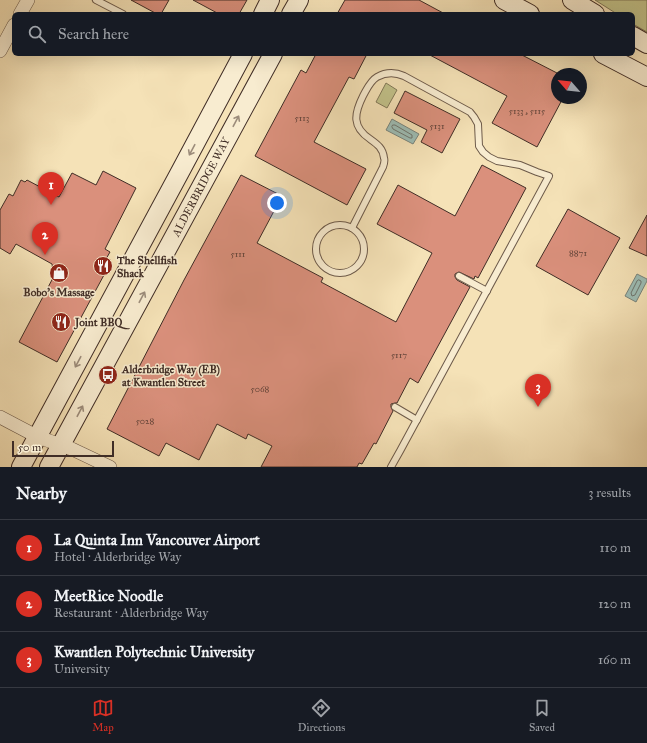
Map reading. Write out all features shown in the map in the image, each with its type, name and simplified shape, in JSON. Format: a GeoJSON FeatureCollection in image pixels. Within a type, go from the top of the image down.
{"type":"FeatureCollection","features":[{"type":"Feature","properties":{"kind":"main road"},"geometry":{"type":"LineString","coordinates":[[264,12],[270,0]]}},
{"type":"Feature","properties":{"kind":"main road"},"geometry":{"type":"LineString","coordinates":[[292,12],[298,0]]}},
{"type":"Feature","properties":{"kind":"main road"},"geometry":{"type":"LineString","coordinates":[[504,0],[526,12]]}},
{"type":"Feature","properties":{"kind":"main road"},"geometry":{"type":"LineString","coordinates":[[572,0],[592,12]]}},
{"type":"Feature","properties":{"kind":"main road"},"geometry":{"type":"LineString","coordinates":[[635,37],[647,44]]}},
{"type":"Feature","properties":{"kind":"main road"},"geometry":{"type":"LineString","coordinates":[[21,467],[242,56]]}},
{"type":"Feature","properties":{"kind":"main road","name":"ALDERBRIDGE WAY"},"geometry":{"type":"LineString","coordinates":[[49,467],[272,56]]}},
{"type":"Feature","properties":{"kind":"main road"},"geometry":{"type":"LineString","coordinates":[[607,56],[647,78]]}},
{"type":"Feature","properties":{"kind":"street"},"geometry":{"type":"LineString","coordinates":[[21,12],[28,0]]}},
{"type":"Feature","properties":{"kind":"street"},"geometry":{"type":"LineString","coordinates":[[0,51],[12,29]]}},
{"type":"Feature","properties":{"kind":"street"},"geometry":{"type":"LineString","coordinates":[[0,417],[38,437],[79,452],[110,467]]}},
{"type":"Feature","properties":{"kind":"lane"},"geometry":{"type":"LineString","coordinates":[[96,0],[119,12]]}},
{"type":"Feature","properties":{"kind":"lane"},"geometry":{"type":"LineString","coordinates":[[352,228],[384,167],[382,150],[378,144],[366,136],[358,128],[356,114],[370,82],[383,74],[398,74],[470,112],[478,124],[479,146],[489,157],[497,161],[520,165],[550,176],[391,467]]}},
{"type":"Feature","properties":{"kind":"lane"},"geometry":{"type":"LineString","coordinates":[[337,225],[344,225],[352,228],[358,233],[364,248],[360,264],[346,273],[338,274],[330,272],[319,261],[316,254],[318,238],[323,232],[337,225]]}},
{"type":"Feature","properties":{"kind":"lane"},"geometry":{"type":"LineString","coordinates":[[460,276],[487,291]]}},
{"type":"Feature","properties":{"kind":"lane"},"geometry":{"type":"LineString","coordinates":[[395,407],[417,420]]}},
{"type":"Feature","properties":{"kind":"green space"},"geometry":{"type":"Polygon","coordinates":[[[595,0],[647,0],[647,32],[635,25],[635,12],[614,12],[595,0]]]}},
{"type":"Feature","properties":{"kind":"green space"},"geometry":{"type":"Polygon","coordinates":[[[386,83],[397,90],[387,108],[376,102],[386,83]]]}},
{"type":"Feature","properties":{"kind":"water"},"geometry":{"type":"Polygon","coordinates":[[[392,119],[419,134],[413,144],[386,130],[392,119]]]}},
{"type":"Feature","properties":{"kind":"water"},"geometry":{"type":"Polygon","coordinates":[[[637,274],[647,279],[647,281],[636,302],[625,296],[637,274]]]}},
{"type":"Feature","properties":{"kind":"building"},"geometry":{"type":"Polygon","coordinates":[[[131,0],[169,0],[162,12],[153,12],[131,0]]]}},
{"type":"Feature","properties":{"kind":"building"},"geometry":{"type":"Polygon","coordinates":[[[193,0],[247,0],[240,12],[215,12],[193,0]]]}},
{"type":"Feature","properties":{"kind":"building"},"geometry":{"type":"Polygon","coordinates":[[[345,0],[419,0],[441,12],[338,12],[345,0]]]}},
{"type":"Feature","properties":{"kind":"building"},"geometry":{"type":"Polygon","coordinates":[[[315,56],[366,56],[354,79],[349,77],[314,142],[366,169],[347,205],[255,156],[301,70],[306,73],[315,56]]]}},
{"type":"Feature","properties":{"kind":"building"},"geometry":{"type":"Polygon","coordinates":[[[432,56],[524,56],[551,70],[551,104],[560,104],[537,147],[492,123],[507,96],[432,56]]]}},
{"type":"Feature","properties":{"kind":"building"},"geometry":{"type":"Polygon","coordinates":[[[405,91],[460,119],[442,153],[421,142],[427,130],[394,113],[405,91]]]}},
{"type":"Feature","properties":{"kind":"building"},"geometry":{"type":"Polygon","coordinates":[[[482,165],[526,188],[478,278],[475,276],[474,279],[459,272],[455,274],[457,280],[470,287],[418,383],[410,378],[397,403],[391,404],[393,411],[376,444],[374,443],[362,464],[359,463],[357,467],[261,467],[272,446],[248,434],[246,439],[217,424],[199,460],[166,443],[159,456],[107,429],[184,280],[241,175],[282,196],[257,243],[323,278],[321,282],[396,322],[432,253],[377,224],[398,185],[455,216],[482,165]]]}},
{"type":"Feature","properties":{"kind":"building"},"geometry":{"type":"Polygon","coordinates":[[[103,171],[136,188],[105,249],[110,252],[106,259],[111,262],[57,362],[19,342],[54,276],[52,264],[16,244],[10,254],[0,248],[0,210],[9,194],[13,196],[21,180],[25,182],[27,180],[59,197],[72,173],[96,185],[103,171]]]}},
{"type":"Feature","properties":{"kind":"building"},"geometry":{"type":"Polygon","coordinates":[[[568,209],[620,238],[588,295],[536,266],[568,209]]]}},
{"type":"Feature","properties":{"kind":"building"},"geometry":{"type":"Polygon","coordinates":[[[647,215],[647,256],[629,248],[647,215]]]}},
{"type":"Feature","properties":{"kind":"place","name":"La Quinta Inn Vancouver Airport"},"geometry":{"type":"Point","coordinates":[51,205]}},
{"type":"Feature","properties":{"kind":"place","name":"MeetRice Noodle"},"geometry":{"type":"Point","coordinates":[45,255]}},
{"type":"Feature","properties":{"kind":"place","name":"The Shellfish Shack"},"geometry":{"type":"Point","coordinates":[103,266]}},
{"type":"Feature","properties":{"kind":"place","name":"Bobo's Massage"},"geometry":{"type":"Point","coordinates":[59,273]}},
{"type":"Feature","properties":{"kind":"place","name":"Joint BBQ"},"geometry":{"type":"Point","coordinates":[61,322]}},
{"type":"Feature","properties":{"kind":"place","name":"Alderbridge Way (EB) at Kwantlen Street"},"geometry":{"type":"Point","coordinates":[108,375]}},
{"type":"Feature","properties":{"kind":"place","name":"Kwantlen Polytechnic University"},"geometry":{"type":"Point","coordinates":[538,407]}}]}
